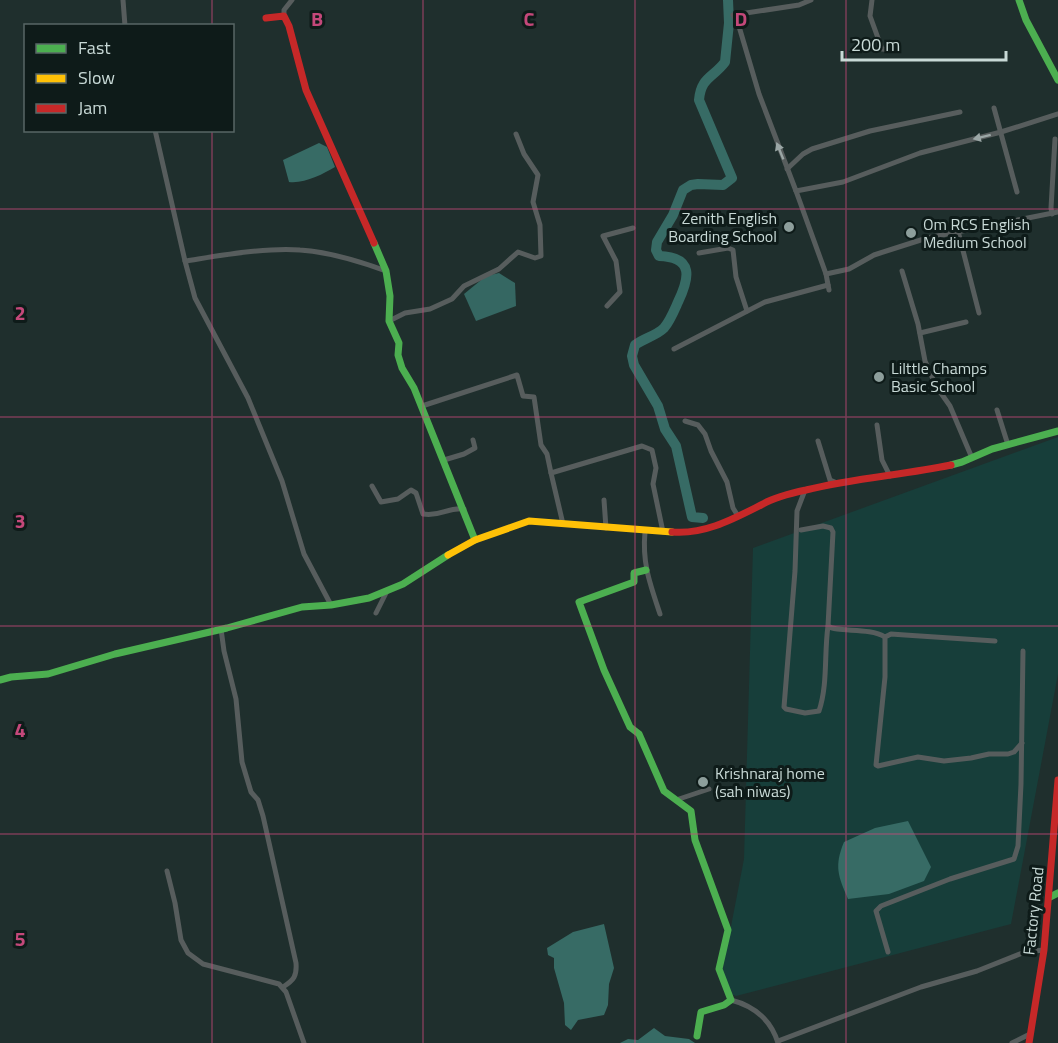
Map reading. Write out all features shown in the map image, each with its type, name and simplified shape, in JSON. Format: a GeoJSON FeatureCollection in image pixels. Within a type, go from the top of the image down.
{"type":"FeatureCollection","features":[{"type":"Feature","properties":{"kind":"main road"},"geometry":{"type":"LineString","coordinates":[[1019,0],[1026,20],[1058,80]]}},
{"type":"Feature","properties":{"kind":"main road"},"geometry":{"type":"LineString","coordinates":[[266,18],[284,16],[289,26],[306,90],[386,271],[390,296],[389,321],[399,343],[398,355],[402,368],[422,406],[475,540]]}},
{"type":"Feature","properties":{"kind":"main road"},"geometry":{"type":"LineString","coordinates":[[0,680],[48,674],[115,654],[302,607],[331,605],[369,598],[403,584],[438,560],[475,540],[529,522],[683,533],[712,527],[764,503],[805,490],[837,483],[918,472],[1058,431]]}},
{"type":"Feature","properties":{"kind":"main road"},"geometry":{"type":"LineString","coordinates":[[646,570],[634,573],[634,582],[579,602],[579,604],[604,670],[630,727],[639,734],[664,791],[691,811],[695,840],[728,930],[719,969],[731,1000],[724,1005],[701,1012],[698,1036]]}},
{"type":"Feature","properties":{"kind":"main road","name":"Factory Road"},"geometry":{"type":"LineString","coordinates":[[1029,1043],[1050,897],[1058,780]]}},
{"type":"Feature","properties":{"kind":"main road"},"geometry":{"type":"LineString","coordinates":[[1050,897],[1058,893]]}},
{"type":"Feature","properties":{"kind":"street"},"geometry":{"type":"LineString","coordinates":[[123,0],[125,24]]}},
{"type":"Feature","properties":{"kind":"street"},"geometry":{"type":"LineString","coordinates":[[284,16],[284,10],[292,0]]}},
{"type":"Feature","properties":{"kind":"street"},"geometry":{"type":"LineString","coordinates":[[674,349],[765,302],[829,288],[826,274],[759,94],[738,23],[733,15],[799,5],[811,0]]}},
{"type":"Feature","properties":{"kind":"street"},"geometry":{"type":"LineString","coordinates":[[872,0],[870,16],[882,49],[892,50]]}},
{"type":"Feature","properties":{"kind":"street"},"geometry":{"type":"LineString","coordinates":[[994,108],[1017,192]]}},
{"type":"Feature","properties":{"kind":"street"},"geometry":{"type":"LineString","coordinates":[[787,169],[812,149],[870,131],[960,111]]}},
{"type":"Feature","properties":{"kind":"street"},"geometry":{"type":"LineString","coordinates":[[796,191],[843,182],[920,153],[1001,132],[1058,114]]}},
{"type":"Feature","properties":{"kind":"street"},"geometry":{"type":"LineString","coordinates":[[155,132],[195,297],[248,398],[282,481],[304,554],[331,605]]}},
{"type":"Feature","properties":{"kind":"street"},"geometry":{"type":"LineString","coordinates":[[389,321],[405,313],[430,309],[452,299],[464,286],[499,269],[518,252],[535,258],[541,256],[540,225],[533,202],[538,175],[524,154],[516,134]]}},
{"type":"Feature","properties":{"kind":"street"},"geometry":{"type":"LineString","coordinates":[[826,274],[859,266],[874,255],[927,238],[1055,213],[1051,208],[1055,140]]}},
{"type":"Feature","properties":{"kind":"street"},"geometry":{"type":"LineString","coordinates":[[607,306],[620,292],[616,261],[603,236],[633,228]]}},
{"type":"Feature","properties":{"kind":"street"},"geometry":{"type":"LineString","coordinates":[[958,231],[979,313]]}},
{"type":"Feature","properties":{"kind":"street"},"geometry":{"type":"LineString","coordinates":[[699,253],[728,248],[733,250],[736,277],[747,311]]}},
{"type":"Feature","properties":{"kind":"street"},"geometry":{"type":"LineString","coordinates":[[185,261],[281,250],[302,250],[366,263],[386,271]]}},
{"type":"Feature","properties":{"kind":"street"},"geometry":{"type":"LineString","coordinates":[[902,271],[920,333],[925,361],[936,386],[951,406],[972,458]]}},
{"type":"Feature","properties":{"kind":"street"},"geometry":{"type":"LineString","coordinates":[[920,333],[966,322]]}},
{"type":"Feature","properties":{"kind":"street"},"geometry":{"type":"LineString","coordinates":[[422,406],[518,375],[523,396],[534,397],[541,445],[547,454],[563,524]]}},
{"type":"Feature","properties":{"kind":"street"},"geometry":{"type":"LineString","coordinates":[[997,410],[1008,445]]}},
{"type":"Feature","properties":{"kind":"street"},"geometry":{"type":"LineString","coordinates":[[685,422],[698,425],[705,434],[727,482],[733,508],[738,516]]}},
{"type":"Feature","properties":{"kind":"street"},"geometry":{"type":"LineString","coordinates":[[877,425],[882,460],[890,476]]}},
{"type":"Feature","properties":{"kind":"street"},"geometry":{"type":"LineString","coordinates":[[444,460],[475,448],[473,440]]}},
{"type":"Feature","properties":{"kind":"street"},"geometry":{"type":"LineString","coordinates":[[819,441],[830,480],[837,483]]}},
{"type":"Feature","properties":{"kind":"street"},"geometry":{"type":"LineString","coordinates":[[550,472],[642,447],[652,450],[656,468],[653,484],[663,532]]}},
{"type":"Feature","properties":{"kind":"street"},"geometry":{"type":"LineString","coordinates":[[372,486],[381,502],[398,499],[411,490],[416,494],[423,514],[435,516],[454,508],[464,509]]}},
{"type":"Feature","properties":{"kind":"street"},"geometry":{"type":"LineString","coordinates":[[801,530],[823,526],[831,528],[833,532],[825,682],[819,711],[804,713],[786,709],[784,698],[795,571],[796,511],[805,490]]}},
{"type":"Feature","properties":{"kind":"street"},"geometry":{"type":"LineString","coordinates":[[604,500],[606,528]]}},
{"type":"Feature","properties":{"kind":"street"},"geometry":{"type":"LineString","coordinates":[[645,532],[643,551],[646,570],[660,614]]}},
{"type":"Feature","properties":{"kind":"street"},"geometry":{"type":"LineString","coordinates":[[376,613],[388,590]]}},
{"type":"Feature","properties":{"kind":"street"},"geometry":{"type":"LineString","coordinates":[[828,626],[836,630],[863,629],[885,637],[898,634],[995,641]]}},
{"type":"Feature","properties":{"kind":"street"},"geometry":{"type":"LineString","coordinates":[[221,629],[228,671],[236,699],[242,762],[251,792],[258,800],[263,816],[296,963],[297,974],[283,987]]}},
{"type":"Feature","properties":{"kind":"street"},"geometry":{"type":"LineString","coordinates":[[885,637],[885,669],[876,765],[918,757],[955,760],[990,754],[1008,754],[1020,747],[1023,742]]}},
{"type":"Feature","properties":{"kind":"street"},"geometry":{"type":"LineString","coordinates":[[888,951],[876,911],[881,906],[950,879],[1014,859],[1018,846],[1023,742],[1023,651]]}},
{"type":"Feature","properties":{"kind":"street"},"geometry":{"type":"LineString","coordinates":[[676,800],[709,789]]}},
{"type":"Feature","properties":{"kind":"street"},"geometry":{"type":"LineString","coordinates":[[167,871],[181,940],[188,953],[203,964],[274,981],[283,987],[304,1043]]}},
{"type":"Feature","properties":{"kind":"street"},"geometry":{"type":"LineString","coordinates":[[731,1000],[743,1003],[758,1012],[773,1030],[778,1042],[921,987],[1025,952],[1044,950]]}},
{"type":"Feature","properties":{"kind":"street"},"geometry":{"type":"LineString","coordinates":[[1012,1043],[1030,1034]]}},
{"type":"Feature","properties":{"kind":"shaded area"},"geometry":{"type":"Polygon","coordinates":[[[319,143],[327,147],[335,167],[307,180],[289,182],[283,160],[319,143]]]}},
{"type":"Feature","properties":{"kind":"shaded area"},"geometry":{"type":"Polygon","coordinates":[[[499,273],[515,283],[516,306],[476,321],[464,294],[486,276],[499,273]]]}},
{"type":"Feature","properties":{"kind":"shaded area"},"geometry":{"type":"Polygon","coordinates":[[[1058,437],[1058,674],[1011,924],[736,996],[731,994],[722,973],[744,859],[753,548],[1058,437]]]}},
{"type":"Feature","properties":{"kind":"shaded area"},"geometry":{"type":"Polygon","coordinates":[[[908,821],[931,867],[924,881],[889,894],[848,899],[838,871],[844,842],[875,828],[908,821]]]}},
{"type":"Feature","properties":{"kind":"shaded area"},"geometry":{"type":"Polygon","coordinates":[[[604,924],[614,968],[609,984],[608,1005],[604,1015],[578,1020],[571,1030],[565,1025],[564,1003],[554,968],[554,958],[548,955],[547,948],[573,932],[604,924]]]}},
{"type":"Feature","properties":{"kind":"shaded area"},"geometry":{"type":"Polygon","coordinates":[[[654,1028],[665,1036],[689,1039],[695,1043],[620,1043],[628,1039],[638,1040],[654,1028]]]}},
{"type":"Feature","properties":{"kind":"waterway"},"geometry":{"type":"LineString","coordinates":[[703,518],[692,517],[676,446],[665,429],[658,406],[634,365],[632,356],[635,345],[664,328],[685,285],[684,265],[671,257],[659,256],[656,250],[657,242],[673,215],[683,190],[698,184],[723,185],[732,178],[699,100],[705,82],[725,62],[729,23],[728,0]]}},
{"type":"Feature","properties":{"kind":"traffic: fast"},"geometry":{"type":"LineString","coordinates":[[1019,0],[1026,20],[1058,80]]}},
{"type":"Feature","properties":{"kind":"traffic: fast"},"geometry":{"type":"LineString","coordinates":[[374,243],[386,271],[390,296],[389,321],[399,343],[398,355],[402,368],[414,388],[475,540]]}},
{"type":"Feature","properties":{"kind":"traffic: fast"},"geometry":{"type":"LineString","coordinates":[[951,465],[992,449],[1058,431]]}},
{"type":"Feature","properties":{"kind":"traffic: fast"},"geometry":{"type":"LineString","coordinates":[[0,680],[48,674],[115,654],[227,628],[302,607],[331,605],[369,598],[403,584],[448,555]]}},
{"type":"Feature","properties":{"kind":"traffic: fast"},"geometry":{"type":"LineString","coordinates":[[646,570],[634,573],[634,582],[579,602],[604,670],[630,727],[639,734],[664,791],[691,811],[695,840],[728,930],[719,969],[731,1000],[724,1005],[701,1012],[697,1036]]}},
{"type":"Feature","properties":{"kind":"traffic: fast"},"geometry":{"type":"LineString","coordinates":[[1050,897],[1058,893]]}},
{"type":"Feature","properties":{"kind":"traffic: slow"},"geometry":{"type":"LineString","coordinates":[[448,555],[475,540],[529,521],[672,532]]}},
{"type":"Feature","properties":{"kind":"traffic: jam"},"geometry":{"type":"LineString","coordinates":[[266,18],[284,16],[289,26],[306,90],[374,243]]}},
{"type":"Feature","properties":{"kind":"traffic: jam"},"geometry":{"type":"LineString","coordinates":[[672,532],[708,528],[731,520],[773,499],[795,492],[842,482],[951,465]]}},
{"type":"Feature","properties":{"kind":"traffic: jam"},"geometry":{"type":"LineString","coordinates":[[1029,1043],[1044,950],[1058,780]]}},
{"type":"Feature","properties":{"kind":"place","name":"Zenith English Boarding School"},"geometry":{"type":"Point","coordinates":[789,227]}},
{"type":"Feature","properties":{"kind":"place","name":"Om RCS English Medium School"},"geometry":{"type":"Point","coordinates":[911,233]}},
{"type":"Feature","properties":{"kind":"place","name":"Lilttle Champs Basic School"},"geometry":{"type":"Point","coordinates":[879,377]}},
{"type":"Feature","properties":{"kind":"place","name":"Krishnaraj home (sah niwas)"},"geometry":{"type":"Point","coordinates":[703,782]}}]}
